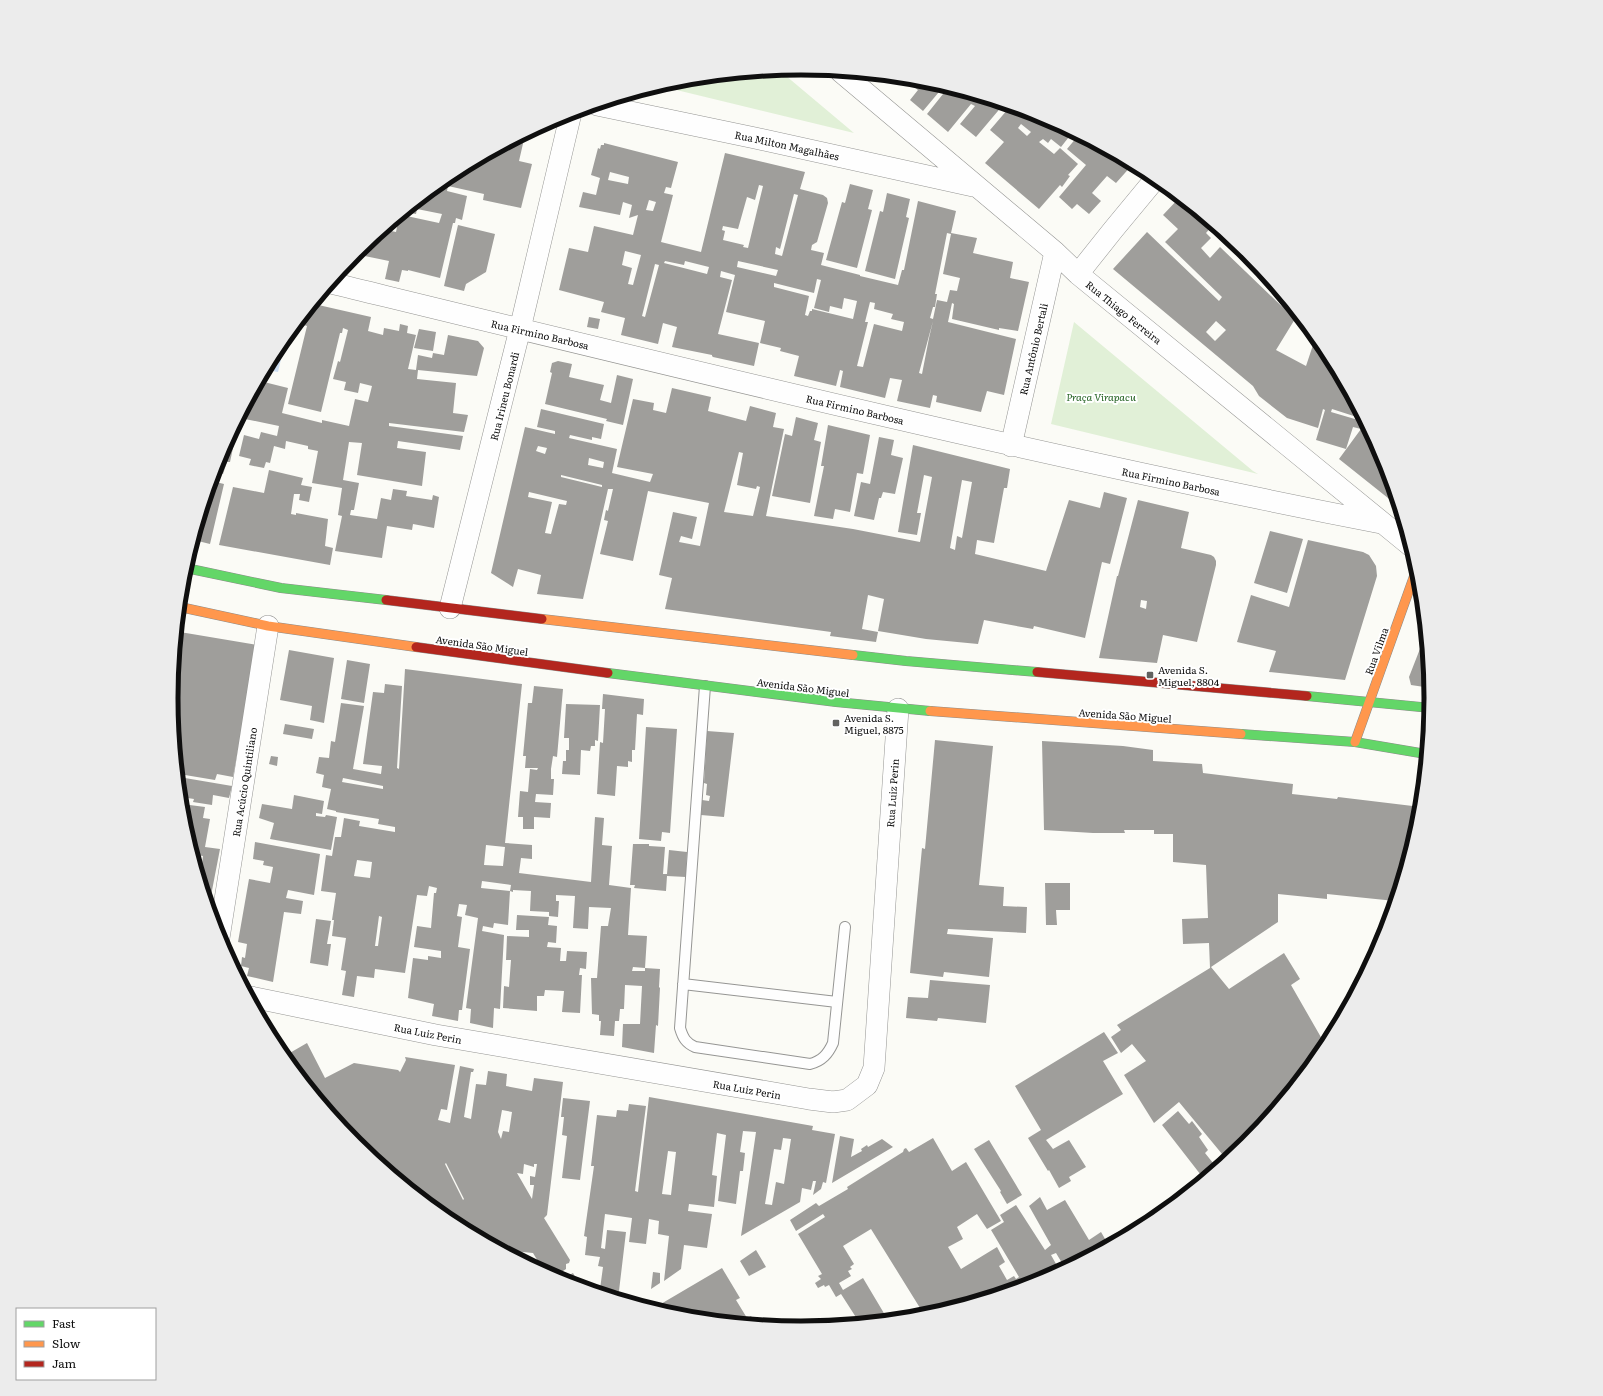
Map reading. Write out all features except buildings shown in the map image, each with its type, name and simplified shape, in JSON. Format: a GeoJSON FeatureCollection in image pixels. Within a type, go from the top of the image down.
{"type":"FeatureCollection","features":[{"type":"Feature","properties":{"kind":"main road"},"geometry":{"type":"LineString","coordinates":[[192,569],[281,588],[906,662],[1369,701],[1424,707]]}},
{"type":"Feature","properties":{"kind":"main road","name":"Rua Vilma"},"geometry":{"type":"LineString","coordinates":[[1355,742],[1413,578]]}},
{"type":"Feature","properties":{"kind":"main road","name":"Avenida São Miguel"},"geometry":{"type":"LineString","coordinates":[[185,608],[268,626],[705,686],[898,709],[1355,742],[1422,753]]}},
{"type":"Feature","properties":{"kind":"street","name":"Rua Thiago Ferreira"},"geometry":{"type":"LineString","coordinates":[[846,76],[1055,252],[1078,274],[1404,541]]}},
{"type":"Feature","properties":{"kind":"street","name":"Rua Milton Magalhães"},"geometry":{"type":"LineString","coordinates":[[605,107],[978,187]]}},
{"type":"Feature","properties":{"kind":"street","name":"Rua Irineu Bonardi"},"geometry":{"type":"LineString","coordinates":[[450,608],[520,329],[569,120]]}},
{"type":"Feature","properties":{"kind":"street"},"geometry":{"type":"LineString","coordinates":[[1078,274],[1152,183]]}},
{"type":"Feature","properties":{"kind":"street","name":"Rua Antônio Bertali"},"geometry":{"type":"LineString","coordinates":[[1012,446],[1055,252]]}},
{"type":"Feature","properties":{"kind":"street","name":"Rua Firmino Barbosa"},"geometry":{"type":"LineString","coordinates":[[336,284],[1012,446],[1228,493],[1381,523]]}},
{"type":"Feature","properties":{"kind":"street","name":"Rua Acúcio Quintiliano"},"geometry":{"type":"LineString","coordinates":[[221,923],[268,626]]}},
{"type":"Feature","properties":{"kind":"street","name":"Rua Luiz Perin"},"geometry":{"type":"LineString","coordinates":[[257,999],[436,1035],[778,1094],[833,1102],[847,1100],[867,1086],[874,1068],[898,709]]}},
{"type":"Feature","properties":{"kind":"lane"},"geometry":{"type":"LineString","coordinates":[[705,686],[680,1028],[682,1036],[687,1043],[695,1047],[810,1064],[818,1062],[825,1057],[833,1042],[845,927]]}},
{"type":"Feature","properties":{"kind":"lane"},"geometry":{"type":"LineString","coordinates":[[684,984],[837,1002]]}},
{"type":"Feature","properties":{"kind":"green space"},"geometry":{"type":"Polygon","coordinates":[[[785,75],[854,133],[672,89],[720,80],[785,75]]]}},
{"type":"Feature","properties":{"kind":"green space","name":"Praça Virapacu"},"geometry":{"type":"Polygon","coordinates":[[[1074,322],[1253,471],[1258,474],[1051,424],[1074,322]]]}},
{"type":"Feature","properties":{"kind":"water"},"geometry":{"type":"Polygon","coordinates":[[[283,353],[278,372],[271,371],[283,353]]]}},
{"type":"Feature","properties":{"kind":"traffic: fast"},"geometry":{"type":"LineString","coordinates":[[192,569],[281,588],[386,600]]}},
{"type":"Feature","properties":{"kind":"traffic: fast"},"geometry":{"type":"LineString","coordinates":[[853,655],[1037,672]]}},
{"type":"Feature","properties":{"kind":"traffic: fast"},"geometry":{"type":"LineString","coordinates":[[608,673],[836,702],[930,711]]}},
{"type":"Feature","properties":{"kind":"traffic: fast"},"geometry":{"type":"LineString","coordinates":[[1307,696],[1424,707]]}},
{"type":"Feature","properties":{"kind":"traffic: fast"},"geometry":{"type":"LineString","coordinates":[[1241,734],[1355,742],[1422,753]]}},
{"type":"Feature","properties":{"kind":"traffic: slow"},"geometry":{"type":"LineString","coordinates":[[1355,742],[1413,578]]}},
{"type":"Feature","properties":{"kind":"traffic: slow"},"geometry":{"type":"LineString","coordinates":[[185,608],[268,626],[416,647]]}},
{"type":"Feature","properties":{"kind":"traffic: slow"},"geometry":{"type":"LineString","coordinates":[[542,619],[853,655]]}},
{"type":"Feature","properties":{"kind":"traffic: slow"},"geometry":{"type":"LineString","coordinates":[[930,711],[1241,734]]}},
{"type":"Feature","properties":{"kind":"traffic: jam"},"geometry":{"type":"LineString","coordinates":[[386,600],[542,619]]}},
{"type":"Feature","properties":{"kind":"traffic: jam"},"geometry":{"type":"LineString","coordinates":[[416,647],[608,673]]}},
{"type":"Feature","properties":{"kind":"traffic: jam"},"geometry":{"type":"LineString","coordinates":[[1037,672],[1307,696]]}},
{"type":"Feature","properties":{"kind":"place","name":"Avenida S. Miguel, 8804"},"geometry":{"type":"Point","coordinates":[1150,675]}},
{"type":"Feature","properties":{"kind":"place","name":"Avenida S. Miguel, 8875"},"geometry":{"type":"Point","coordinates":[836,723]}}]}
